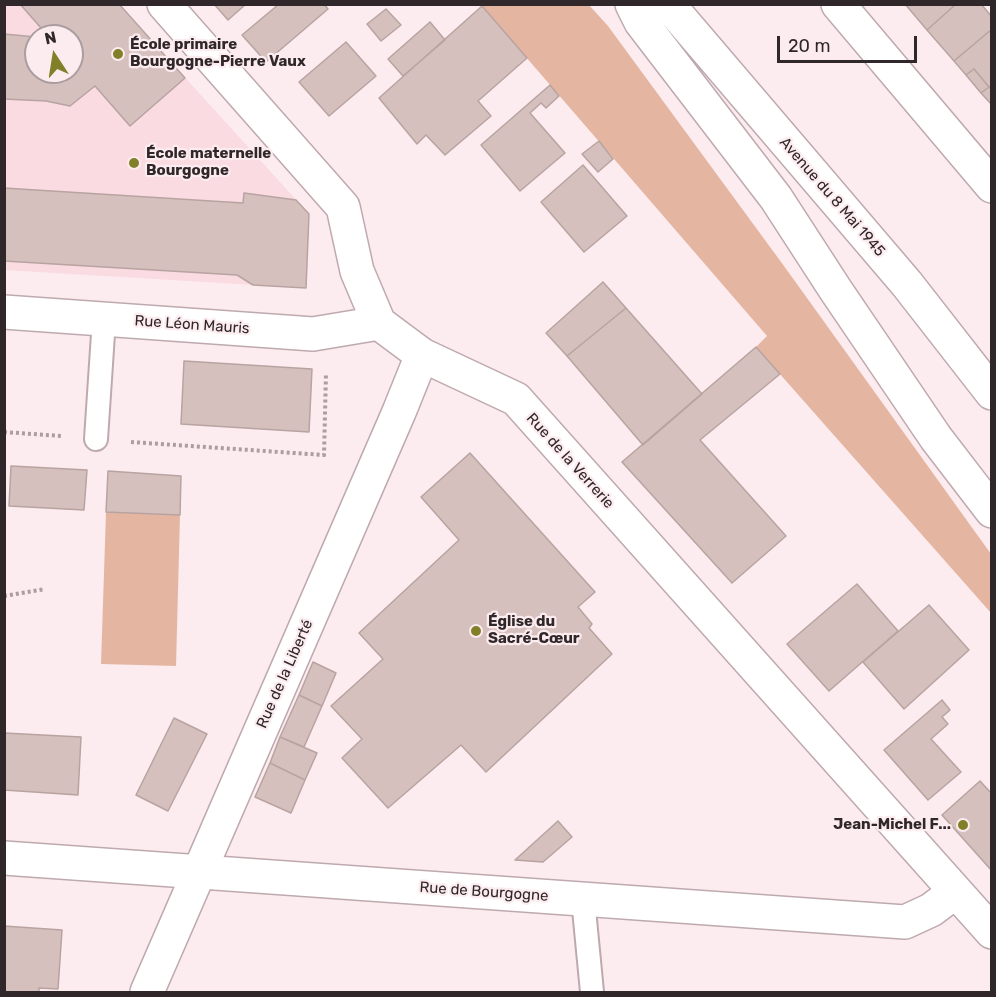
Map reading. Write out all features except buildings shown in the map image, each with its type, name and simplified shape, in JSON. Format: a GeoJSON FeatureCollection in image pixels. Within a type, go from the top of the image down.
{"type":"FeatureCollection","features":[{"type":"Feature","properties":{"kind":"street"},"geometry":{"type":"LineString","coordinates":[[164,4],[343,207],[357,271],[379,323]]}},
{"type":"Feature","properties":{"kind":"street"},"geometry":{"type":"LineString","coordinates":[[632,4],[641,22],[776,198],[936,438],[992,511]]}},
{"type":"Feature","properties":{"kind":"street","name":"Avenue du 8 Mai 1945"},"geometry":{"type":"LineString","coordinates":[[668,4],[907,284],[992,393]]}},
{"type":"Feature","properties":{"kind":"street"},"geometry":{"type":"LineString","coordinates":[[838,4],[992,186]]}},
{"type":"Feature","properties":{"kind":"street"},"geometry":{"type":"LineString","coordinates":[[907,284],[992,363]]}},
{"type":"Feature","properties":{"kind":"street","name":"Rue Léon Mauris"},"geometry":{"type":"LineString","coordinates":[[4,312],[313,334],[379,323]]}},
{"type":"Feature","properties":{"kind":"street","name":"Rue de la Verrerie"},"geometry":{"type":"LineString","coordinates":[[379,323],[422,355],[516,399],[992,932]]}},
{"type":"Feature","properties":{"kind":"street","name":"Rue de la Liberté"},"geometry":{"type":"LineString","coordinates":[[147,993],[422,355]]}},
{"type":"Feature","properties":{"kind":"street","name":"Rue de Bourgogne"},"geometry":{"type":"LineString","coordinates":[[4,858],[905,922],[931,910],[955,892]]}},
{"type":"Feature","properties":{"kind":"lane"},"geometry":{"type":"LineString","coordinates":[[96,439],[104,320]]}},
{"type":"Feature","properties":{"kind":"lane"},"geometry":{"type":"LineString","coordinates":[[583,899],[592,993]]}},
{"type":"Feature","properties":{"kind":"path"},"geometry":{"type":"LineString","coordinates":[[4,432],[324,455],[327,362],[313,334]]}},
{"type":"Feature","properties":{"kind":"path"},"geometry":{"type":"LineString","coordinates":[[4,596],[45,589]]}},
{"type":"Feature","properties":{"kind":"shaded area","name":"École maternelle Bourgogne"},"geometry":{"type":"Polygon","coordinates":[[[4,5],[119,5],[309,214],[306,288],[5,270],[4,5]]]}},
{"type":"Feature","properties":{"kind":"shaded area"},"geometry":{"type":"Polygon","coordinates":[[[481,5],[589,5],[608,26],[991,554],[991,613],[756,347],[767,336],[481,5]]]}},
{"type":"Feature","properties":{"kind":"shaded area"},"geometry":{"type":"Polygon","coordinates":[[[106,512],[180,515],[176,666],[101,664],[106,512]]]}},
{"type":"Feature","properties":{"kind":"place","name":"École primaire Bourgogne-Pierre Vaux"},"geometry":{"type":"Point","coordinates":[118,54]}},
{"type":"Feature","properties":{"kind":"place","name":"École maternelle Bourgogne"},"geometry":{"type":"Point","coordinates":[134,163]}},
{"type":"Feature","properties":{"kind":"place","name":"Église du Sacré-Cœur"},"geometry":{"type":"Point","coordinates":[476,631]}},
{"type":"Feature","properties":{"kind":"place","name":"Jean-Michel F..."},"geometry":{"type":"Point","coordinates":[963,825]}}]}
